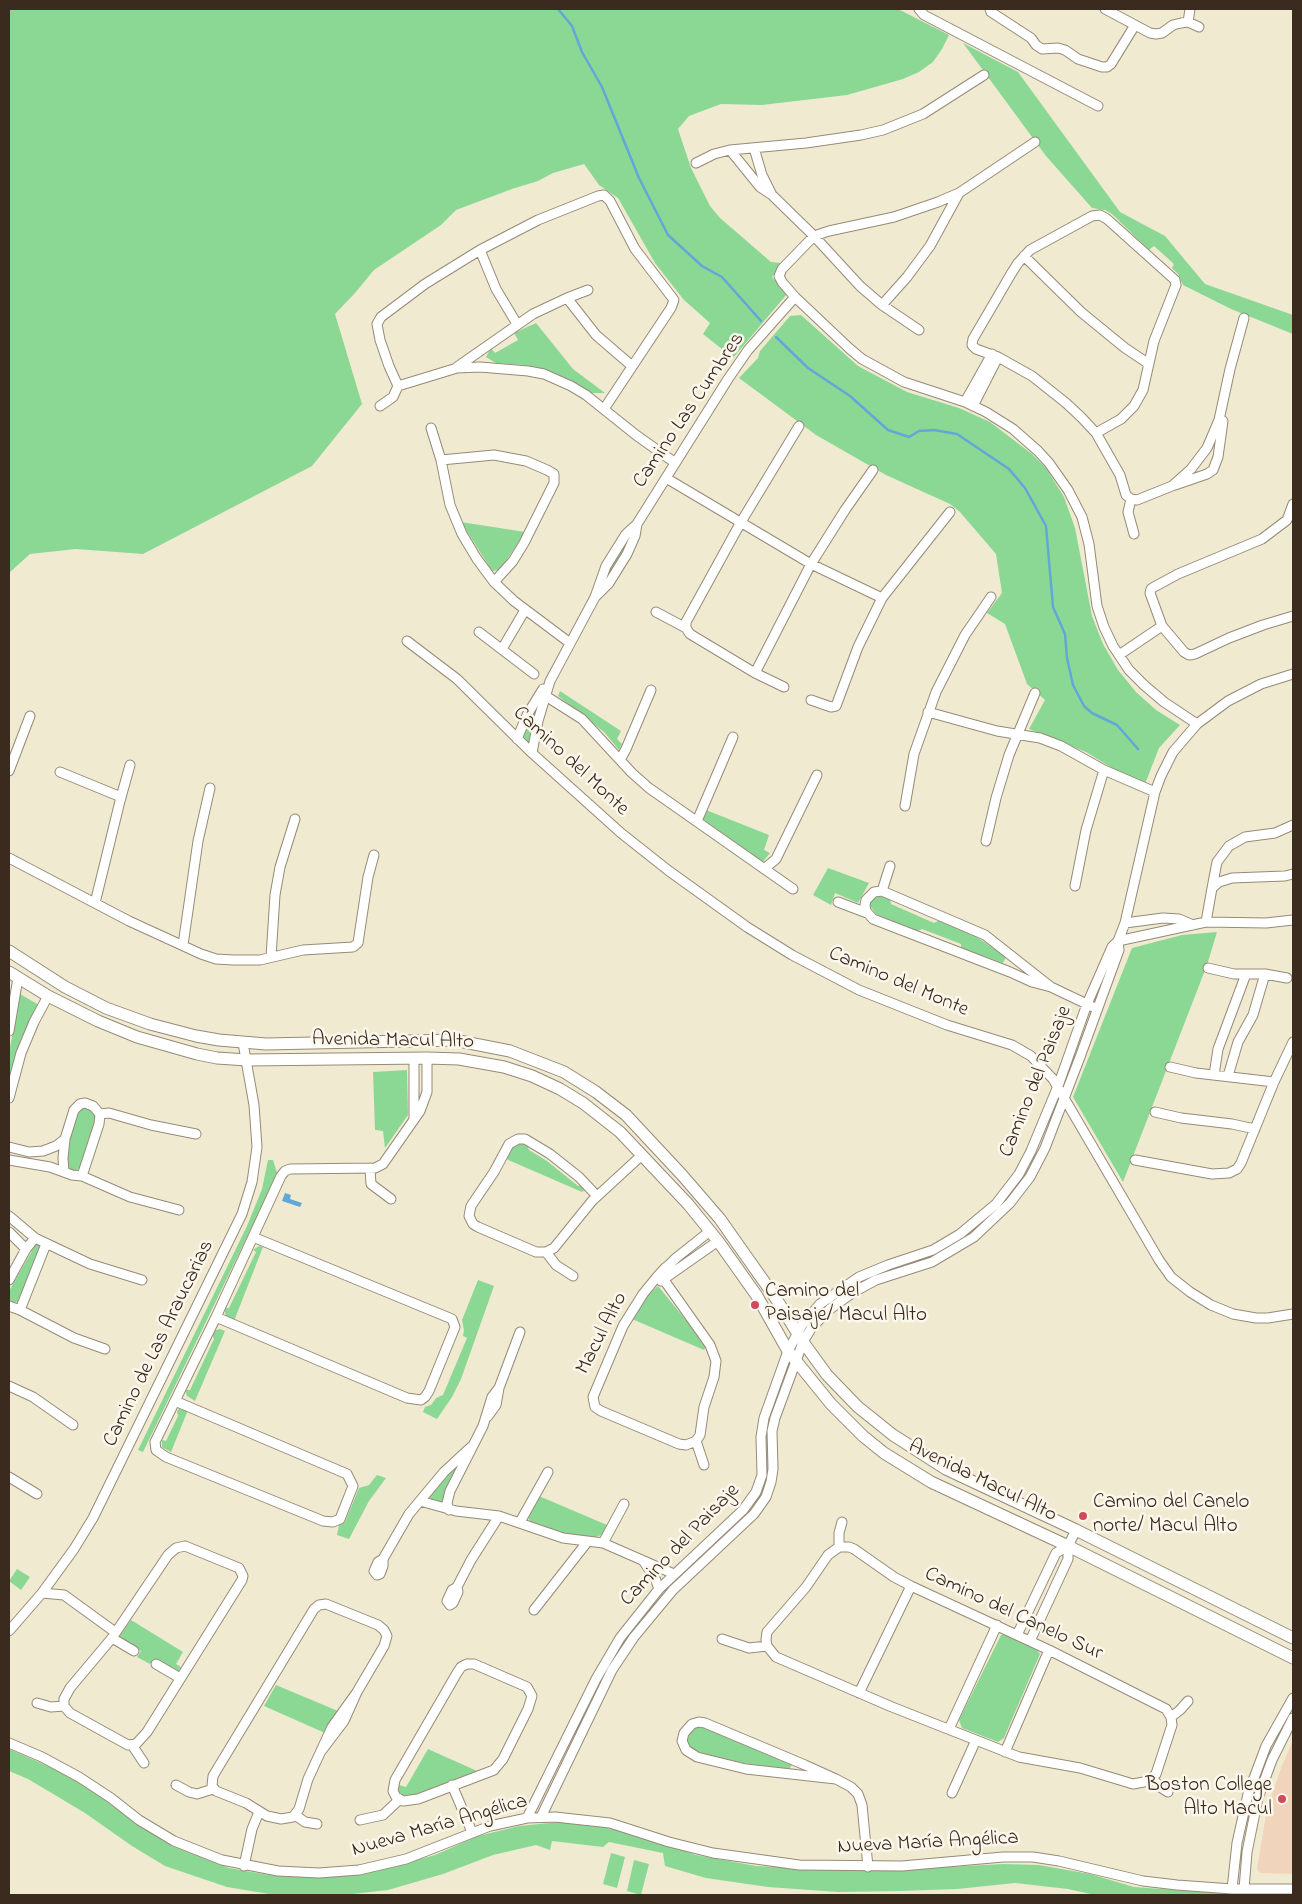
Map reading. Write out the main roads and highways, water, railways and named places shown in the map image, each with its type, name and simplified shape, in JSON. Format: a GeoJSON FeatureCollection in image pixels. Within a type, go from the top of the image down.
{"type":"FeatureCollection","features":[{"type":"Feature","properties":{"kind":"water"},"geometry":{"type":"Polygon","coordinates":[[[285,1193],[291,1195],[290,1199],[302,1203],[300,1207],[282,1201],[285,1193]]]}},
{"type":"Feature","properties":{"kind":"waterway"},"geometry":{"type":"LineString","coordinates":[[558,9],[572,26],[582,52],[602,87],[639,178],[668,235],[702,266],[722,277],[761,321]]}},
{"type":"Feature","properties":{"kind":"waterway"},"geometry":{"type":"LineString","coordinates":[[776,337],[808,368],[850,396],[888,430],[909,437],[919,431],[934,430],[957,434],[1009,469],[1025,488],[1046,526],[1053,607],[1065,634],[1067,658],[1073,685],[1084,706],[1092,713],[1117,725],[1138,749]]}},
{"type":"Feature","properties":{"kind":"place","name":"Camino del Paisaje/ Macul Alto"},"geometry":{"type":"Point","coordinates":[755,1305]}},
{"type":"Feature","properties":{"kind":"place","name":"Camino del Canelo norte/ Macul Alto"},"geometry":{"type":"Point","coordinates":[1083,1516]}},
{"type":"Feature","properties":{"kind":"place","name":"Boston College Alto Macul"},"geometry":{"type":"Point","coordinates":[1282,1799]}}]}
